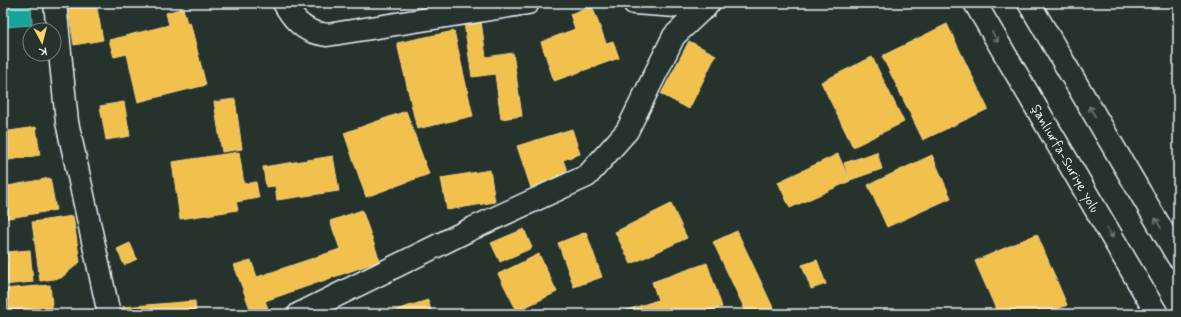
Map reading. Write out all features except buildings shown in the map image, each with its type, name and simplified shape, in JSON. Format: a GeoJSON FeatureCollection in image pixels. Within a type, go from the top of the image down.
{"type":"FeatureCollection","features":[{"type":"Feature","properties":{"kind":"main road"},"geometry":{"type":"LineString","coordinates":[[55,3],[67,122],[108,314]]}},
{"type":"Feature","properties":{"kind":"main road"},"geometry":{"type":"LineString","coordinates":[[284,3],[288,11],[298,22],[310,31],[327,35],[528,3]]}},
{"type":"Feature","properties":{"kind":"main road"},"geometry":{"type":"LineString","coordinates":[[634,3],[707,6]]}},
{"type":"Feature","properties":{"kind":"main road","name":"Şanlıurfa-Suriye yolu"},"geometry":{"type":"LineString","coordinates":[[975,3],[1157,314]]}},
{"type":"Feature","properties":{"kind":"main road"},"geometry":{"type":"LineString","coordinates":[[1029,3],[1178,257]]}},
{"type":"Feature","properties":{"kind":"main road"},"geometry":{"type":"LineString","coordinates":[[299,314],[469,230],[587,176],[627,131],[674,36],[707,6]]}}]}
